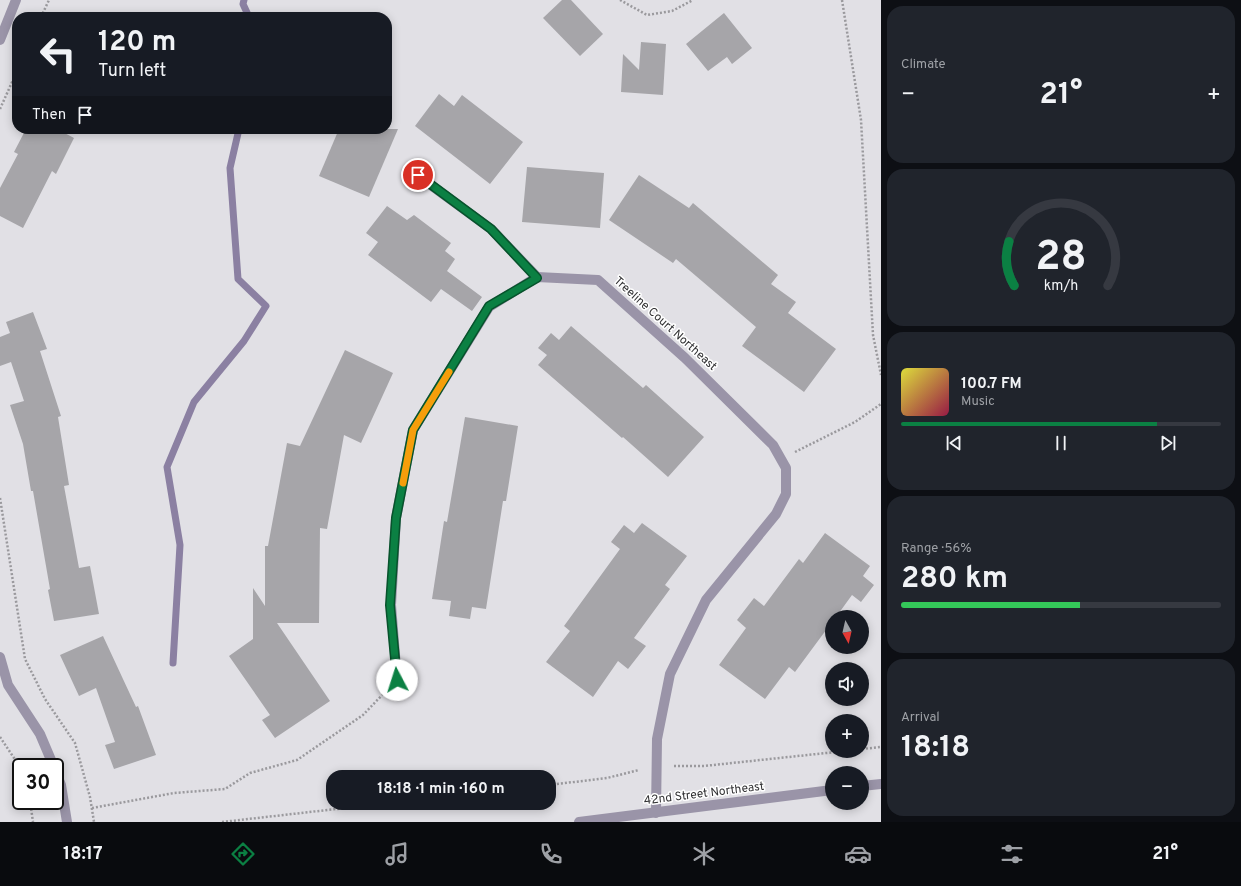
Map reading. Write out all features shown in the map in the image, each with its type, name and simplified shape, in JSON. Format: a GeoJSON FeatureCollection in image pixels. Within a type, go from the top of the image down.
{"type":"FeatureCollection","features":[{"type":"Feature","properties":{"kind":"street"},"geometry":{"type":"LineString","coordinates":[[0,40],[16,0]]}},
{"type":"Feature","properties":{"kind":"street"},"geometry":{"type":"LineString","coordinates":[[397,680],[390,605],[396,518],[413,430],[489,306],[537,278],[491,229],[418,175]]}},
{"type":"Feature","properties":{"kind":"street","name":"Treeline Court Northeast"},"geometry":{"type":"LineString","coordinates":[[537,278],[598,280],[685,358],[773,445],[786,468],[786,494],[776,514],[706,600],[670,674],[657,738],[656,813]]}},
{"type":"Feature","properties":{"kind":"street"},"geometry":{"type":"LineString","coordinates":[[0,657],[8,685],[40,734],[50,758]]}},
{"type":"Feature","properties":{"kind":"street"},"geometry":{"type":"LineString","coordinates":[[869,785],[881,784]]}},
{"type":"Feature","properties":{"kind":"street","name":"42nd Street Northeast"},"geometry":{"type":"LineString","coordinates":[[579,822],[825,791]]}},
{"type":"Feature","properties":{"kind":"street"},"geometry":{"type":"LineString","coordinates":[[64,804],[67,822]]}},
{"type":"Feature","properties":{"kind":"path"},"geometry":{"type":"LineString","coordinates":[[43,12],[49,0]]}},
{"type":"Feature","properties":{"kind":"path"},"geometry":{"type":"LineString","coordinates":[[620,0],[647,15],[672,11],[693,0]]}},
{"type":"Feature","properties":{"kind":"path"},"geometry":{"type":"LineString","coordinates":[[842,0],[860,120],[873,335],[881,375]]}},
{"type":"Feature","properties":{"kind":"path"},"geometry":{"type":"LineString","coordinates":[[0,109],[12,82]]}},
{"type":"Feature","properties":{"kind":"path"},"geometry":{"type":"LineString","coordinates":[[781,459],[855,422],[881,404]]}},
{"type":"Feature","properties":{"kind":"path"},"geometry":{"type":"LineString","coordinates":[[0,498],[25,659],[45,699],[75,743],[90,797],[94,822]]}},
{"type":"Feature","properties":{"kind":"path"},"geometry":{"type":"LineString","coordinates":[[92,808],[174,792],[225,789],[250,773],[297,760],[363,715],[397,680]]}},
{"type":"Feature","properties":{"kind":"path"},"geometry":{"type":"LineString","coordinates":[[0,738],[14,758]]}},
{"type":"Feature","properties":{"kind":"path"},"geometry":{"type":"LineString","coordinates":[[869,748],[881,747]]}},
{"type":"Feature","properties":{"kind":"path"},"geometry":{"type":"LineString","coordinates":[[556,784],[607,778],[640,770],[680,766],[704,766],[825,753]]}},
{"type":"Feature","properties":{"kind":"path"},"geometry":{"type":"LineString","coordinates":[[31,810],[33,822]]}},
{"type":"Feature","properties":{"kind":"path"},"geometry":{"type":"LineString","coordinates":[[222,822],[327,810]]}},
{"type":"Feature","properties":{"kind":"building"},"geometry":{"type":"Polygon","coordinates":[[[562,0],[571,0],[603,34],[580,56],[543,18],[562,0]]]}},
{"type":"Feature","properties":{"kind":"building"},"geometry":{"type":"Polygon","coordinates":[[[724,13],[752,48],[732,64],[727,57],[708,71],[686,44],[724,13]]]}},
{"type":"Feature","properties":{"kind":"building"},"geometry":{"type":"Polygon","coordinates":[[[641,42],[666,44],[663,95],[621,92],[623,54],[639,70],[641,42]]]}},
{"type":"Feature","properties":{"kind":"building"},"geometry":{"type":"Polygon","coordinates":[[[439,94],[454,106],[462,95],[523,142],[490,184],[415,126],[439,94]]]}},
{"type":"Feature","properties":{"kind":"building"},"geometry":{"type":"Polygon","coordinates":[[[392,129],[398,129],[369,197],[319,176],[337,134],[392,134],[392,129]]]}},
{"type":"Feature","properties":{"kind":"building"},"geometry":{"type":"Polygon","coordinates":[[[23,134],[66,134],[74,138],[56,174],[52,171],[23,228],[0,216],[0,188],[18,154],[14,152],[23,134]]]}},
{"type":"Feature","properties":{"kind":"building"},"geometry":{"type":"Polygon","coordinates":[[[527,167],[604,173],[600,228],[522,222],[527,167]]]}},
{"type":"Feature","properties":{"kind":"building"},"geometry":{"type":"Polygon","coordinates":[[[639,175],[689,208],[693,203],[778,275],[771,284],[796,302],[788,313],[836,349],[804,392],[742,346],[756,327],[676,259],[673,263],[609,220],[639,175]]]}},
{"type":"Feature","properties":{"kind":"building"},"geometry":{"type":"Polygon","coordinates":[[[387,206],[407,220],[414,215],[451,243],[445,251],[455,259],[447,271],[482,297],[472,311],[441,289],[431,302],[368,255],[378,242],[366,233],[387,206]]]}},
{"type":"Feature","properties":{"kind":"building"},"geometry":{"type":"Polygon","coordinates":[[[33,312],[47,349],[40,351],[61,416],[58,417],[69,485],[64,486],[79,568],[90,566],[99,614],[54,621],[33,491],[31,491],[23,444],[10,405],[24,401],[11,362],[0,366],[0,337],[10,333],[6,322],[33,312]]]}},
{"type":"Feature","properties":{"kind":"building"},"geometry":{"type":"Polygon","coordinates":[[[571,326],[643,388],[646,385],[704,437],[668,477],[538,365],[547,355],[538,348],[551,333],[559,340],[571,326]]]}},
{"type":"Feature","properties":{"kind":"building"},"geometry":{"type":"Polygon","coordinates":[[[345,350],[393,373],[361,443],[344,435],[327,529],[320,528],[319,623],[277,623],[330,701],[275,738],[262,720],[270,715],[229,656],[253,639],[253,588],[265,606],[265,546],[268,546],[287,443],[300,446],[345,350]]]}},
{"type":"Feature","properties":{"kind":"building"},"geometry":{"type":"Polygon","coordinates":[[[465,417],[518,426],[506,501],[503,501],[486,609],[472,607],[470,619],[449,616],[451,601],[432,599],[444,521],[447,522],[465,417]]]}},
{"type":"Feature","properties":{"kind":"building"},"geometry":{"type":"Polygon","coordinates":[[[642,523],[687,556],[665,585],[670,589],[634,638],[646,646],[628,669],[618,661],[593,697],[546,662],[570,631],[564,626],[620,549],[611,542],[624,525],[634,533],[642,523]]]}},
{"type":"Feature","properties":{"kind":"building"},"geometry":{"type":"Polygon","coordinates":[[[825,533],[870,566],[863,576],[874,585],[861,602],[852,595],[841,610],[825,610],[825,631],[795,672],[789,667],[765,699],[719,665],[746,628],[737,620],[754,598],[764,606],[799,559],[803,563],[825,533]]]}},
{"type":"Feature","properties":{"kind":"building"},"geometry":{"type":"Polygon","coordinates":[[[103,636],[136,707],[138,706],[156,755],[114,769],[105,745],[115,742],[96,688],[79,696],[60,655],[103,636]]]}},
{"type":"Feature","properties":{"kind":"waterway"},"geometry":{"type":"LineString","coordinates":[[244,0],[243,4],[247,12]]}},
{"type":"Feature","properties":{"kind":"waterway"},"geometry":{"type":"LineString","coordinates":[[173,663],[180,545],[167,467],[194,402],[244,341],[266,306],[238,279],[230,168],[238,134]]}},
{"type":"Feature","properties":{"kind":"slow traffic"},"geometry":{"type":"LineString","coordinates":[[403,483],[413,430],[449,372]]}},
{"type":"Feature","properties":{"kind":"route"},"geometry":{"type":"LineString","coordinates":[[397,680],[390,605],[396,518],[413,430],[489,306],[537,278],[491,229],[418,175]]}}]}
